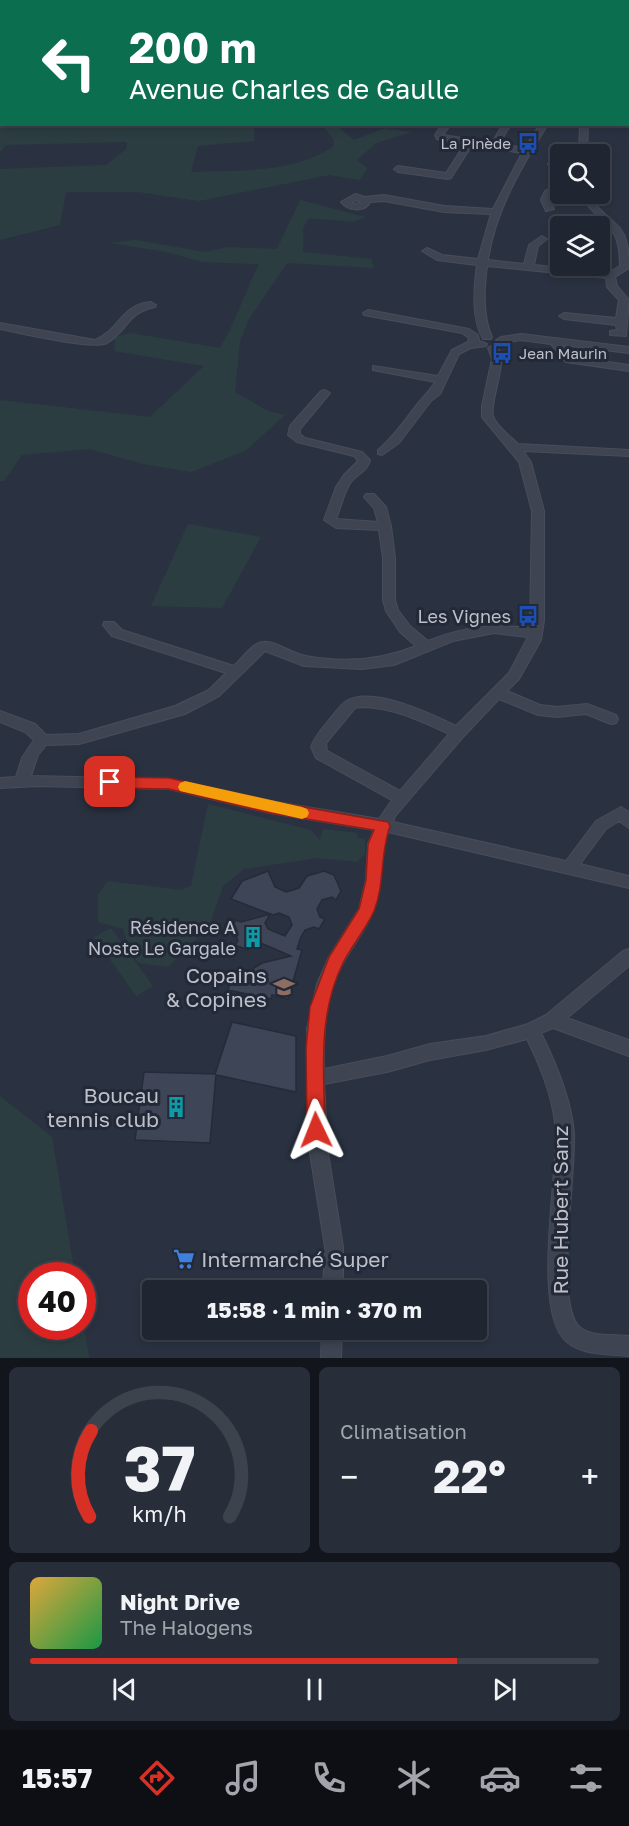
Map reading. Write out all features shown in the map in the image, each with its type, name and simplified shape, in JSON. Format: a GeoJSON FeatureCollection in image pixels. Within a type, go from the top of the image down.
{"type":"FeatureCollection","features":[{"type":"Feature","properties":{"kind":"street"},"geometry":{"type":"LineString","coordinates":[[446,126],[440,137],[527,151]]}},
{"type":"Feature","properties":{"kind":"street"},"geometry":{"type":"LineString","coordinates":[[494,146],[506,126]]}},
{"type":"Feature","properties":{"kind":"street"},"geometry":{"type":"LineString","coordinates":[[333,1280],[334,1247],[319,1153],[315,1078],[315,1029],[318,1007],[335,962],[366,910],[374,880],[376,844],[383,826],[401,798],[458,733],[514,676],[536,633],[538,511],[525,462],[515,447],[493,425],[487,412],[498,359],[487,343],[480,309],[481,262],[496,212],[505,189],[543,126]]}},
{"type":"Feature","properties":{"kind":"street"},"geometry":{"type":"LineString","coordinates":[[583,144],[584,126]]}},
{"type":"Feature","properties":{"kind":"street"},"geometry":{"type":"LineString","coordinates":[[398,169],[448,176],[471,142]]}},
{"type":"Feature","properties":{"kind":"street"},"geometry":{"type":"LineString","coordinates":[[549,209],[546,200],[550,190]]}},
{"type":"Feature","properties":{"kind":"street"},"geometry":{"type":"LineString","coordinates":[[364,200],[384,198],[444,209],[496,212]]}},
{"type":"Feature","properties":{"kind":"street"},"geometry":{"type":"LineString","coordinates":[[590,204],[608,216]]}},
{"type":"Feature","properties":{"kind":"street"},"geometry":{"type":"LineString","coordinates":[[610,217],[621,230],[626,245],[625,267],[610,276],[612,287],[624,300],[622,334],[614,333]]}},
{"type":"Feature","properties":{"kind":"street"},"geometry":{"type":"LineString","coordinates":[[528,268],[534,244],[542,239]]}},
{"type":"Feature","properties":{"kind":"street"},"geometry":{"type":"LineString","coordinates":[[427,251],[440,258],[550,270]]}},
{"type":"Feature","properties":{"kind":"street"},"geometry":{"type":"LineString","coordinates":[[0,326],[96,343],[104,341],[139,306],[151,305]]}},
{"type":"Feature","properties":{"kind":"street"},"geometry":{"type":"LineString","coordinates":[[368,313],[465,332],[487,343]]}},
{"type":"Feature","properties":{"kind":"street"},"geometry":{"type":"LineString","coordinates":[[564,316],[621,322]]}},
{"type":"Feature","properties":{"kind":"street"},"geometry":{"type":"LineString","coordinates":[[382,452],[409,426],[428,398],[436,392],[451,356],[458,350],[521,337],[629,350]]}},
{"type":"Feature","properties":{"kind":"street"},"geometry":{"type":"LineString","coordinates":[[554,341],[570,360],[629,368]]}},
{"type":"Feature","properties":{"kind":"street"},"geometry":{"type":"LineString","coordinates":[[377,368],[441,380]]}},
{"type":"Feature","properties":{"kind":"street"},"geometry":{"type":"LineString","coordinates":[[325,393],[294,428],[294,435],[301,440],[358,454],[364,460],[364,464],[348,477],[342,487],[330,520],[336,524],[385,526]]}},
{"type":"Feature","properties":{"kind":"street"},"geometry":{"type":"LineString","coordinates":[[515,447],[629,453]]}},
{"type":"Feature","properties":{"kind":"street"},"geometry":{"type":"LineString","coordinates":[[370,497],[380,507],[385,526],[389,558],[389,600],[392,611],[405,629],[426,647]]}},
{"type":"Feature","properties":{"kind":"street"},"geometry":{"type":"LineString","coordinates":[[109,625],[117,633],[236,671]]}},
{"type":"Feature","properties":{"kind":"street"},"geometry":{"type":"LineString","coordinates":[[22,781],[27,763],[43,740],[79,739],[180,710],[214,693],[261,647],[265,646],[304,661],[362,664],[394,660],[450,637],[494,629],[536,633]]}},
{"type":"Feature","properties":{"kind":"street"},"geometry":{"type":"LineString","coordinates":[[498,693],[538,710],[557,712],[587,709],[611,719]]}},
{"type":"Feature","properties":{"kind":"street"},"geometry":{"type":"LineString","coordinates":[[401,798],[321,754],[318,747],[320,741],[350,705],[366,700],[422,715],[458,733]]}},
{"type":"Feature","properties":{"kind":"street"},"geometry":{"type":"LineString","coordinates":[[0,716],[30,728],[43,740]]}},
{"type":"Feature","properties":{"kind":"street"},"geometry":{"type":"LineString","coordinates":[[0,783],[22,781],[169,784],[279,809],[383,826],[629,882]]}},
{"type":"Feature","properties":{"kind":"street"},"geometry":{"type":"LineString","coordinates":[[569,868],[601,825],[625,818]]}},
{"type":"Feature","properties":{"kind":"street"},"geometry":{"type":"LineString","coordinates":[[315,1078],[387,1064],[430,1052],[486,1043],[531,1030],[552,1020],[629,956]]}},
{"type":"Feature","properties":{"kind":"street"},"geometry":{"type":"LineString","coordinates":[[552,1020],[629,1048]]}},
{"type":"Feature","properties":{"kind":"street","name":"Rue Hubert Sanz"},"geometry":{"type":"LineString","coordinates":[[531,1030],[543,1054],[565,1132],[559,1289],[562,1318],[570,1332],[581,1339],[629,1346]]}},
{"type":"Feature","properties":{"kind":"street"},"geometry":{"type":"LineString","coordinates":[[331,1358],[332,1340]]}},
{"type":"Feature","properties":{"kind":"shaded area"},"geometry":{"type":"Polygon","coordinates":[[[0,126],[254,126],[254,141],[198,146],[191,172],[246,170],[300,162],[333,147],[334,140],[323,126],[337,126],[354,140],[385,128],[412,132],[376,143],[357,160],[367,168],[360,180],[329,175],[199,201],[138,192],[66,192],[60,225],[0,240],[0,169],[106,165],[126,149],[127,142],[6,145],[0,152],[0,126]]]}},
{"type":"Feature","properties":{"kind":"shaded area"},"geometry":{"type":"Polygon","coordinates":[[[300,200],[365,217],[353,222],[309,218],[303,228],[303,252],[371,259],[374,268],[287,263],[249,319],[240,341],[235,392],[268,411],[285,415],[245,451],[191,472],[143,464],[90,449],[22,455],[4,481],[0,481],[0,400],[150,417],[204,366],[114,351],[115,337],[130,333],[220,348],[259,264],[202,262],[166,252],[110,243],[135,240],[205,252],[228,247],[277,249],[300,200]]]}},
{"type":"Feature","properties":{"kind":"shaded area"},"geometry":{"type":"Polygon","coordinates":[[[188,524],[261,537],[222,608],[151,606],[188,524]]]}},
{"type":"Feature","properties":{"kind":"shaded area"},"geometry":{"type":"Polygon","coordinates":[[[208,804],[311,830],[320,840],[323,829],[357,833],[357,838],[365,839],[365,854],[357,862],[317,858],[244,869],[223,886],[209,926],[168,967],[138,963],[123,929],[98,922],[98,894],[108,881],[181,890],[191,886],[208,804]]]}},
{"type":"Feature","properties":{"kind":"shaded area"},"geometry":{"type":"Polygon","coordinates":[[[111,928],[153,986],[136,996],[94,937],[111,928]]]}},
{"type":"Feature","properties":{"kind":"shaded area"},"geometry":{"type":"Polygon","coordinates":[[[0,1096],[52,1137],[73,1262],[18,1262],[18,1340],[86,1340],[89,1358],[0,1358],[0,1096]]]}},
{"type":"Feature","properties":{"kind":"building","name":"Résidence A Noste Le Gargale"},"geometry":{"type":"Polygon","coordinates":[[[268,871],[275,887],[286,892],[299,888],[307,876],[324,871],[334,875],[341,891],[336,900],[332,897],[322,900],[317,909],[320,917],[325,919],[319,929],[314,927],[305,930],[301,937],[297,949],[302,950],[288,999],[272,995],[271,999],[228,990],[232,977],[247,980],[254,968],[262,963],[291,956],[261,943],[250,946],[248,950],[235,945],[238,941],[235,933],[230,931],[236,920],[241,922],[270,914],[265,923],[268,929],[285,936],[292,925],[289,917],[279,913],[273,915],[231,899],[242,881],[268,871]]]}},
{"type":"Feature","properties":{"kind":"building"},"geometry":{"type":"Polygon","coordinates":[[[232,1022],[296,1036],[296,1092],[216,1075],[210,1143],[135,1140],[144,1072],[215,1074],[232,1022]]]}},
{"type":"Feature","properties":{"kind":"slow traffic"},"geometry":{"type":"LineString","coordinates":[[185,787],[302,813]]}},
{"type":"Feature","properties":{"kind":"place","name":"La Pinède"},"geometry":{"type":"Point","coordinates":[528,143]}},
{"type":"Feature","properties":{"kind":"place","name":"Jean Maurin"},"geometry":{"type":"Point","coordinates":[502,353]}},
{"type":"Feature","properties":{"kind":"place","name":"Les Vignes"},"geometry":{"type":"Point","coordinates":[528,616]}},
{"type":"Feature","properties":{"kind":"place","name":"Résidence A Noste Le Gargale"},"geometry":{"type":"Point","coordinates":[253,937]}},
{"type":"Feature","properties":{"kind":"place","name":"Copains & Copines"},"geometry":{"type":"Point","coordinates":[284,987]}},
{"type":"Feature","properties":{"kind":"place","name":"Boucau tennis club"},"geometry":{"type":"Point","coordinates":[176,1107]}},
{"type":"Feature","properties":{"kind":"place","name":"Intermarché Super"},"geometry":{"type":"Point","coordinates":[184,1259]}},
{"type":"Feature","properties":{"kind":"route"},"geometry":{"type":"LineString","coordinates":[[110,782],[169,784],[270,807],[383,826],[376,844],[374,880],[366,910],[335,962],[318,1007],[315,1029],[316,1130]]}}]}
